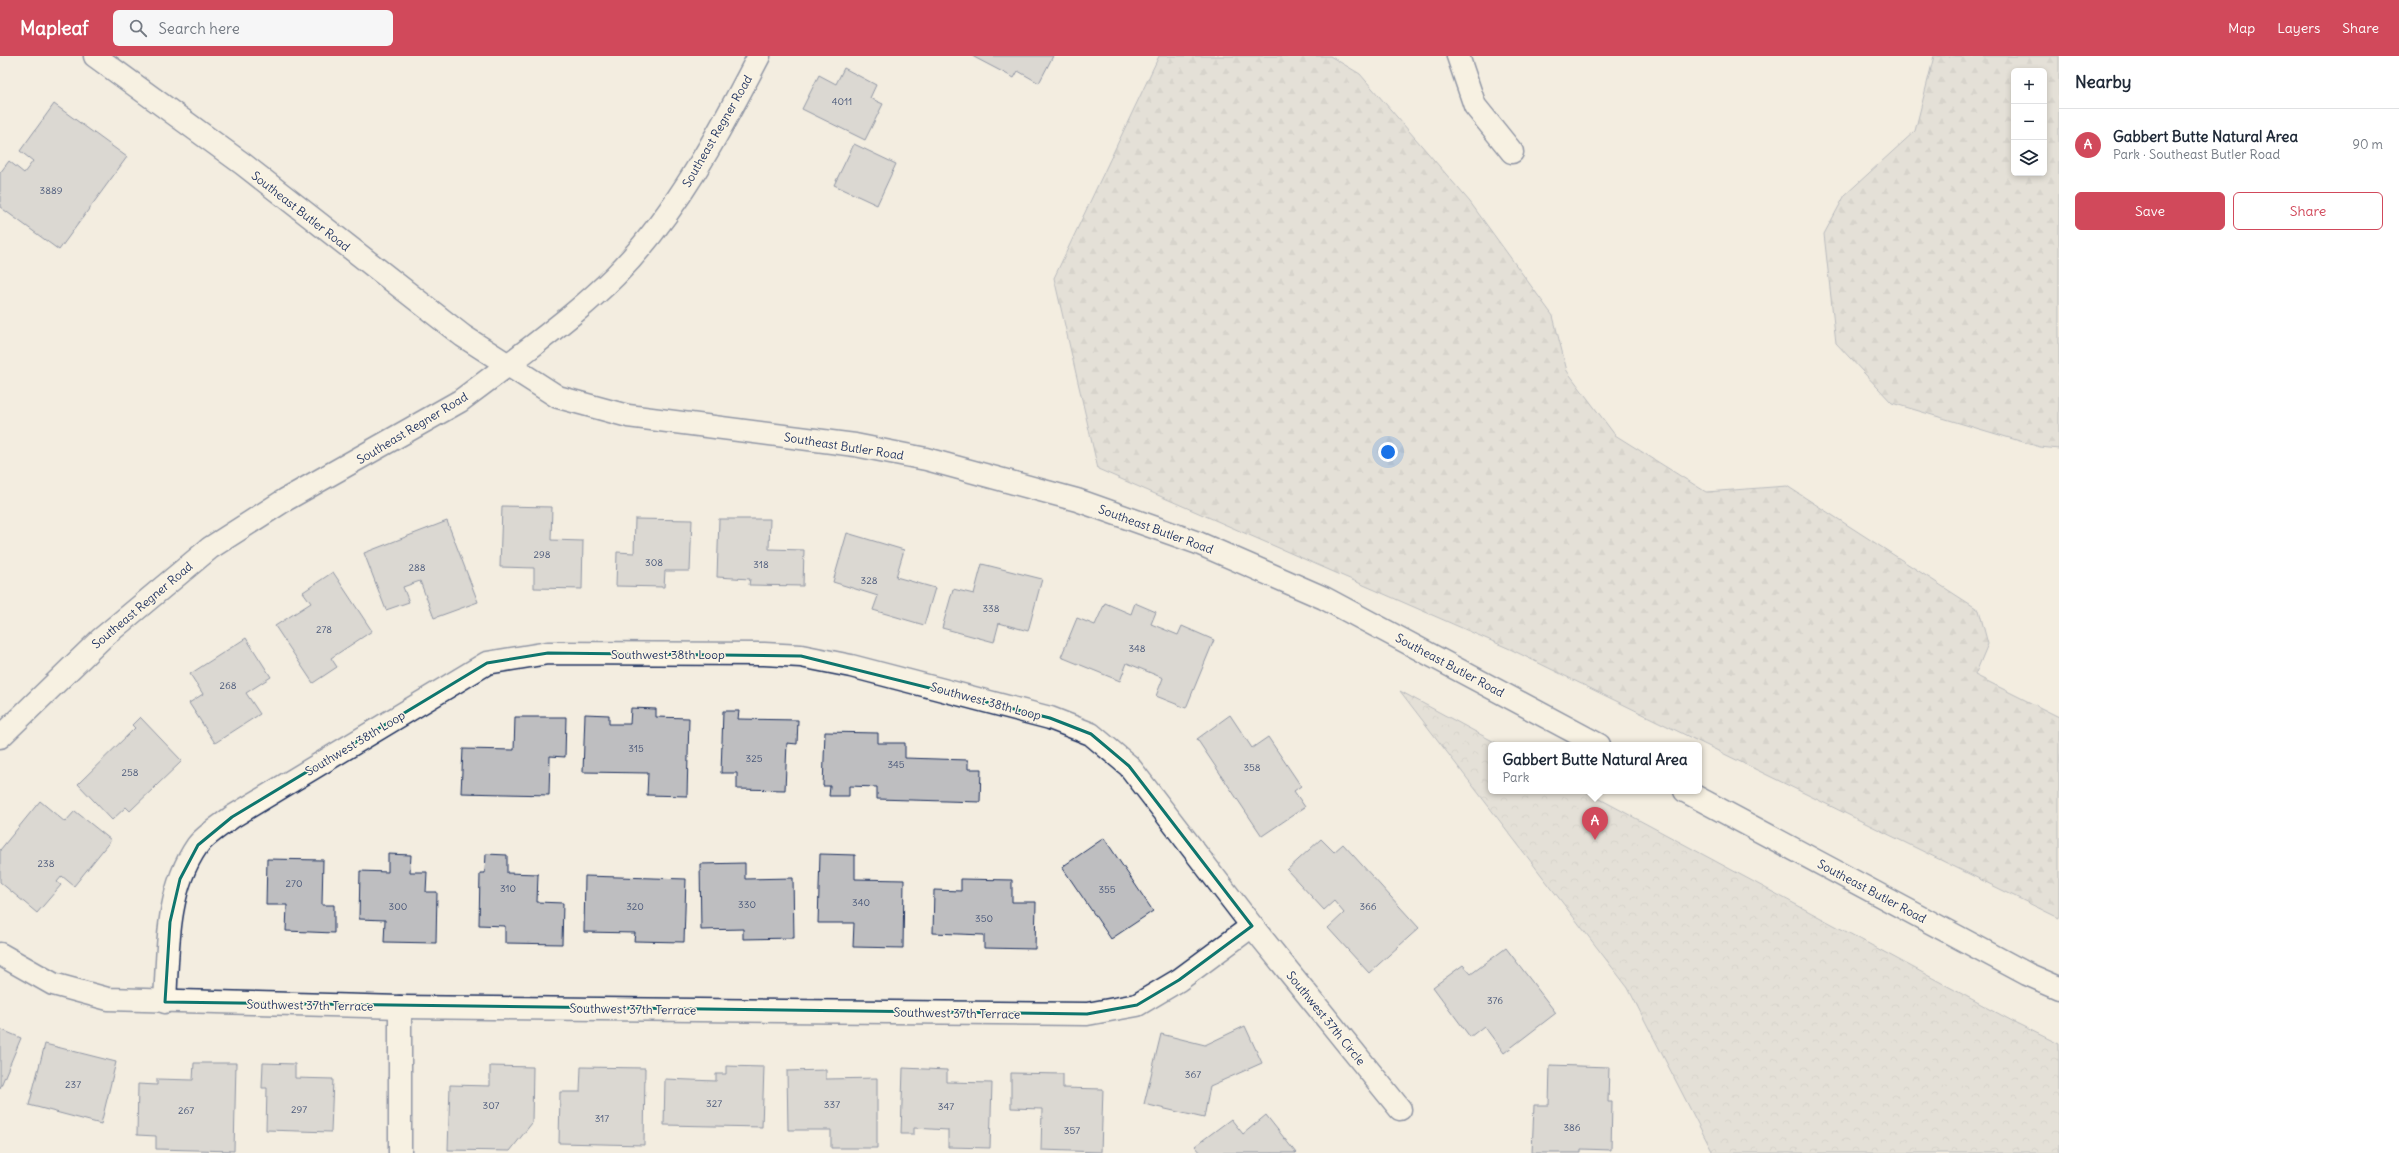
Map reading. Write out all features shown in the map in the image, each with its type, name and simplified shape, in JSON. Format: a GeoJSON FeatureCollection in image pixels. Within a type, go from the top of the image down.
{"type":"FeatureCollection","features":[{"type":"Feature","properties":{"kind":"street","name":"Southeast Butler Road"},"geometry":{"type":"LineString","coordinates":[[95,56],[242,164],[463,336],[558,397],[621,414],[675,423],[856,445],[926,459],[1077,500],[1198,543],[1324,598],[1593,742]]}},
{"type":"Feature","properties":{"kind":"street","name":"Southeast Regner Road"},"geometry":{"type":"LineString","coordinates":[[0,737],[101,639],[210,548],[285,500],[460,401],[579,310],[616,274],[646,239],[701,163],[760,56]]}},
{"type":"Feature","properties":{"kind":"street"},"geometry":{"type":"LineString","coordinates":[[1458,56],[1474,106],[1512,152]]}},
{"type":"Feature","properties":{"kind":"street","name":"Southwest 38th Loop"},"geometry":{"type":"LineString","coordinates":[[165,1002],[170,922],[180,879],[198,845],[232,817],[487,663],[548,653],[801,656],[851,666],[1050,718],[1092,734],[1129,766],[1252,926]]}},
{"type":"Feature","properties":{"kind":"street","name":"Southeast Butler Road"},"geometry":{"type":"LineString","coordinates":[[1691,794],[2027,974],[2059,988]]}},
{"type":"Feature","properties":{"kind":"street","name":"Southwest 37th Terrace"},"geometry":{"type":"LineString","coordinates":[[0,954],[52,984],[108,999],[165,1002],[400,1007],[1087,1014],[1137,1005],[1179,980],[1252,926]]}},
{"type":"Feature","properties":{"kind":"street","name":"Southwest 37th Circle"},"geometry":{"type":"LineString","coordinates":[[1252,926],[1400,1109]]}},
{"type":"Feature","properties":{"kind":"street"},"geometry":{"type":"LineString","coordinates":[[400,1007],[400,1153]]}},
{"type":"Feature","properties":{"kind":"highlighted area"},"geometry":{"type":"Polygon","coordinates":[[[548,653],[801,656],[1050,718],[1091,734],[1129,766],[1252,926],[1179,980],[1137,1005],[1087,1014],[165,1002],[170,922],[180,879],[198,845],[232,817],[487,663],[548,653]]]}},
{"type":"Feature","properties":{"kind":"green space"},"geometry":{"type":"Polygon","coordinates":[[[1159,56],[1330,56],[1360,74],[1470,202],[1553,316],[1567,371],[1615,435],[1706,492],[1787,486],[1979,610],[1988,644],[1975,675],[2059,717],[2059,918],[1510,649],[1098,469],[1054,278],[1159,56]]]}},
{"type":"Feature","properties":{"kind":"green space"},"geometry":{"type":"Polygon","coordinates":[[[1934,56],[2059,56],[2059,449],[2040,447],[1892,403],[1836,343],[1824,234],[1845,195],[1915,131],[1934,56]]]}},
{"type":"Feature","properties":{"kind":"green space"},"geometry":{"type":"Polygon","coordinates":[[[1400,691],[1494,742],[1488,742],[1488,794],[1591,794],[2016,1023],[2059,1044],[2059,1153],[1713,1153],[1628,988],[1400,691]]]}},
{"type":"Feature","properties":{"kind":"building"},"geometry":{"type":"Polygon","coordinates":[[[972,56],[1053,56],[1039,83],[1018,71],[1014,78],[972,56]]]}},
{"type":"Feature","properties":{"kind":"building"},"geometry":{"type":"Polygon","coordinates":[[[844,68],[876,85],[870,98],[883,104],[865,140],[802,109],[819,75],[836,84],[844,68]]]}},
{"type":"Feature","properties":{"kind":"building"},"geometry":{"type":"Polygon","coordinates":[[[54,104],[127,157],[59,250],[0,207],[0,173],[9,161],[24,173],[33,161],[20,151],[54,104]]]}},
{"type":"Feature","properties":{"kind":"building"},"geometry":{"type":"Polygon","coordinates":[[[854,144],[896,164],[877,205],[834,185],[854,144]]]}},
{"type":"Feature","properties":{"kind":"building"},"geometry":{"type":"Polygon","coordinates":[[[502,506],[552,507],[551,540],[583,541],[582,589],[534,588],[534,568],[500,567],[502,506]]]}},
{"type":"Feature","properties":{"kind":"building"},"geometry":{"type":"Polygon","coordinates":[[[635,519],[692,520],[690,571],[665,571],[664,587],[616,586],[617,552],[634,553],[635,519]]]}},
{"type":"Feature","properties":{"kind":"building"},"geometry":{"type":"Polygon","coordinates":[[[719,519],[770,519],[769,549],[804,550],[803,586],[749,585],[750,579],[717,577],[719,519]]]}},
{"type":"Feature","properties":{"kind":"building"},"geometry":{"type":"Polygon","coordinates":[[[447,521],[478,602],[434,618],[420,581],[403,587],[409,602],[386,610],[364,553],[447,521]]]}},
{"type":"Feature","properties":{"kind":"building"},"geometry":{"type":"Polygon","coordinates":[[[847,533],[904,550],[896,577],[935,588],[924,625],[873,610],[878,596],[833,582],[847,533]]]}},
{"type":"Feature","properties":{"kind":"building"},"geometry":{"type":"Polygon","coordinates":[[[982,564],[1042,579],[1028,631],[999,623],[994,642],[942,628],[953,589],[974,594],[982,564]]]}},
{"type":"Feature","properties":{"kind":"building"},"geometry":{"type":"Polygon","coordinates":[[[333,572],[372,631],[331,658],[337,667],[313,683],[275,626],[311,603],[303,592],[333,572]]]}},
{"type":"Feature","properties":{"kind":"building"},"geometry":{"type":"Polygon","coordinates":[[[1105,603],[1131,614],[1135,603],[1156,612],[1151,624],[1178,635],[1182,626],[1214,640],[1186,708],[1156,696],[1163,678],[1127,663],[1120,681],[1061,657],[1077,618],[1095,625],[1105,603]]]}},
{"type":"Feature","properties":{"kind":"building"},"geometry":{"type":"Polygon","coordinates":[[[246,638],[271,677],[246,693],[260,714],[215,743],[189,703],[203,694],[190,674],[246,638]]]}},
{"type":"Feature","properties":{"kind":"building"},"geometry":{"type":"Polygon","coordinates":[[[631,708],[656,709],[656,717],[689,718],[687,796],[647,795],[648,773],[583,772],[585,714],[609,715],[609,724],[630,724],[631,708]]]}},
{"type":"Feature","properties":{"kind":"building"},"geometry":{"type":"Polygon","coordinates":[[[723,711],[739,711],[738,719],[798,720],[797,744],[787,743],[785,790],[737,789],[737,773],[721,773],[723,711]]]}},
{"type":"Feature","properties":{"kind":"building"},"geometry":{"type":"Polygon","coordinates":[[[1230,715],[1252,748],[1268,737],[1301,786],[1294,791],[1305,807],[1262,836],[1197,739],[1230,715]]]}},
{"type":"Feature","properties":{"kind":"building"},"geometry":{"type":"Polygon","coordinates":[[[140,717],[182,761],[130,811],[126,807],[112,820],[78,784],[135,728],[132,725],[140,717]]]}},
{"type":"Feature","properties":{"kind":"building"},"geometry":{"type":"Polygon","coordinates":[[[515,717],[566,717],[565,757],[550,756],[549,795],[461,793],[463,749],[514,750],[515,717]]]}},
{"type":"Feature","properties":{"kind":"building"},"geometry":{"type":"Polygon","coordinates":[[[825,732],[878,733],[878,743],[905,743],[905,758],[968,760],[968,769],[981,769],[980,802],[877,799],[877,787],[849,786],[849,796],[829,796],[830,786],[823,786],[825,732]]]}},
{"type":"Feature","properties":{"kind":"building"},"geometry":{"type":"Polygon","coordinates":[[[40,801],[65,822],[75,811],[111,840],[74,886],[62,876],[57,882],[61,885],[37,913],[0,882],[0,850],[40,801]]]}},
{"type":"Feature","properties":{"kind":"building"},"geometry":{"type":"Polygon","coordinates":[[[1104,838],[1153,911],[1111,939],[1062,867],[1104,838]]]}},
{"type":"Feature","properties":{"kind":"building"},"geometry":{"type":"Polygon","coordinates":[[[1321,839],[1334,852],[1343,844],[1419,928],[1369,973],[1328,928],[1344,913],[1334,901],[1324,910],[1287,870],[1321,839]]]}},
{"type":"Feature","properties":{"kind":"building"},"geometry":{"type":"Polygon","coordinates":[[[388,854],[411,855],[410,872],[427,872],[426,892],[437,892],[436,943],[384,942],[385,920],[359,919],[360,871],[388,872],[388,854]]]}},
{"type":"Feature","properties":{"kind":"building"},"geometry":{"type":"Polygon","coordinates":[[[486,854],[507,855],[507,873],[538,874],[537,902],[563,903],[562,944],[505,943],[505,926],[479,925],[480,873],[485,873],[486,854]]]}},
{"type":"Feature","properties":{"kind":"building"},"geometry":{"type":"Polygon","coordinates":[[[820,854],[855,855],[855,879],[904,880],[903,948],[853,947],[854,923],[818,923],[820,854]]]}},
{"type":"Feature","properties":{"kind":"building"},"geometry":{"type":"Polygon","coordinates":[[[267,859],[323,860],[322,905],[334,905],[334,933],[286,931],[287,905],[266,905],[267,859]]]}},
{"type":"Feature","properties":{"kind":"building"},"geometry":{"type":"Polygon","coordinates":[[[745,863],[745,879],[793,878],[794,938],[743,939],[743,929],[701,930],[700,864],[745,863]]]}},
{"type":"Feature","properties":{"kind":"building"},"geometry":{"type":"Polygon","coordinates":[[[585,876],[686,879],[684,942],[634,941],[635,933],[584,932],[585,876]]]}},
{"type":"Feature","properties":{"kind":"building"},"geometry":{"type":"Polygon","coordinates":[[[961,879],[1012,880],[1012,902],[1036,902],[1035,949],[984,948],[984,935],[933,933],[934,890],[961,891],[961,879]]]}},
{"type":"Feature","properties":{"kind":"building"},"geometry":{"type":"Polygon","coordinates":[[[1506,948],[1556,1013],[1504,1053],[1484,1026],[1470,1037],[1433,987],[1463,965],[1471,974],[1506,948]]]}},
{"type":"Feature","properties":{"kind":"building"},"geometry":{"type":"Polygon","coordinates":[[[1245,1026],[1262,1063],[1210,1086],[1204,1118],[1144,1104],[1161,1034],[1205,1045],[1245,1026]]]}},
{"type":"Feature","properties":{"kind":"building"},"geometry":{"type":"Polygon","coordinates":[[[0,1029],[21,1038],[0,1088],[0,1029]]]}},
{"type":"Feature","properties":{"kind":"building"},"geometry":{"type":"Polygon","coordinates":[[[45,1044],[116,1062],[101,1124],[29,1105],[45,1044]]]}},
{"type":"Feature","properties":{"kind":"building"},"geometry":{"type":"Polygon","coordinates":[[[194,1063],[236,1063],[234,1151],[156,1149],[156,1136],[137,1135],[138,1084],[157,1085],[157,1079],[193,1080],[194,1063]]]}},
{"type":"Feature","properties":{"kind":"building"},"geometry":{"type":"Polygon","coordinates":[[[263,1063],[295,1064],[295,1078],[333,1079],[331,1132],[266,1130],[267,1088],[262,1088],[263,1063]]]}},
{"type":"Feature","properties":{"kind":"building"},"geometry":{"type":"Polygon","coordinates":[[[1550,1065],[1609,1067],[1608,1102],[1612,1102],[1611,1150],[1581,1149],[1581,1153],[1532,1153],[1534,1105],[1549,1105],[1550,1065]]]}},
{"type":"Feature","properties":{"kind":"building"},"geometry":{"type":"Polygon","coordinates":[[[490,1066],[533,1067],[532,1123],[510,1151],[448,1150],[450,1085],[490,1086],[490,1066]]]}},
{"type":"Feature","properties":{"kind":"building"},"geometry":{"type":"Polygon","coordinates":[[[726,1066],[764,1067],[762,1127],[664,1125],[665,1079],[716,1081],[716,1074],[726,1074],[726,1066]]]}},
{"type":"Feature","properties":{"kind":"building"},"geometry":{"type":"Polygon","coordinates":[[[581,1067],[645,1068],[644,1145],[559,1143],[560,1092],[580,1092],[581,1067]]]}},
{"type":"Feature","properties":{"kind":"building"},"geometry":{"type":"Polygon","coordinates":[[[903,1068],[947,1070],[947,1082],[992,1083],[990,1148],[948,1147],[948,1130],[914,1128],[914,1134],[901,1134],[903,1068]]]}},
{"type":"Feature","properties":{"kind":"building"},"geometry":{"type":"Polygon","coordinates":[[[826,1070],[826,1079],[877,1078],[877,1148],[831,1148],[831,1130],[788,1130],[787,1071],[826,1070]]]}},
{"type":"Feature","properties":{"kind":"building"},"geometry":{"type":"Polygon","coordinates":[[[1011,1073],[1063,1074],[1063,1088],[1103,1089],[1101,1152],[1041,1150],[1042,1109],[1011,1108],[1011,1073]]]}},
{"type":"Feature","properties":{"kind":"building"},"geometry":{"type":"Polygon","coordinates":[[[1266,1115],[1296,1153],[1201,1153],[1195,1146],[1231,1119],[1243,1134],[1266,1115]]]}},
{"type":"Feature","properties":{"kind":"place","name":"Gabbert Butte Natural Area"},"geometry":{"type":"Point","coordinates":[1595,840]}}]}
